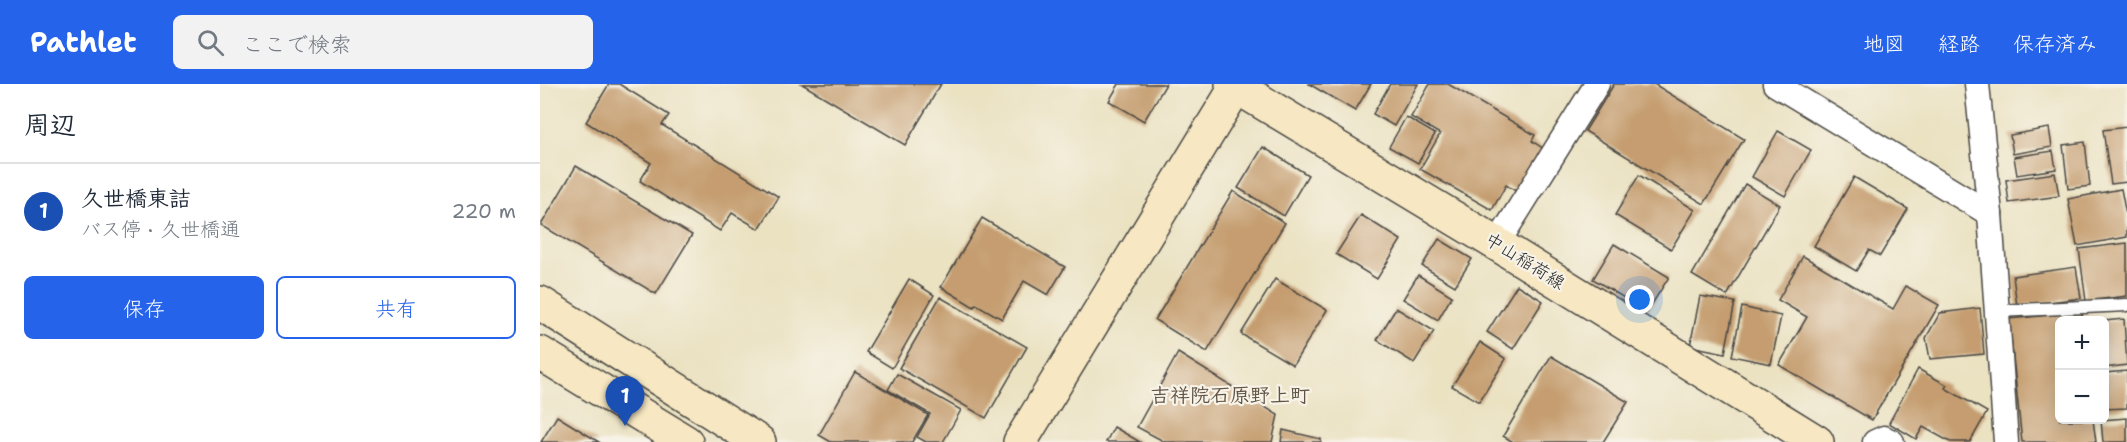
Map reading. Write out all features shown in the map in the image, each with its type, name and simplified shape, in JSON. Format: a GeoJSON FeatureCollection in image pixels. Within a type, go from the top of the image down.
{"type":"FeatureCollection","features":[{"type":"Feature","properties":{"kind":"street"},"geometry":{"type":"LineString","coordinates":[[1497,244],[1597,84]]}},
{"type":"Feature","properties":{"kind":"street"},"geometry":{"type":"LineString","coordinates":[[1775,84],[1990,214]]}},
{"type":"Feature","properties":{"kind":"street"},"geometry":{"type":"LineString","coordinates":[[1977,84],[1990,214],[2006,442]]}},
{"type":"Feature","properties":{"kind":"street"},"geometry":{"type":"LineString","coordinates":[[1020,442],[1235,85]]}},
{"type":"Feature","properties":{"kind":"street","name":"中山稲荷線"},"geometry":{"type":"LineString","coordinates":[[1235,85],[1817,442]]}},
{"type":"Feature","properties":{"kind":"street"},"geometry":{"type":"LineString","coordinates":[[540,303],[759,442]]}},
{"type":"Feature","properties":{"kind":"street"},"geometry":{"type":"LineString","coordinates":[[540,352],[686,442]]}},
{"type":"Feature","properties":{"kind":"street"},"geometry":{"type":"LineString","coordinates":[[1875,442],[1884,438],[1892,442]]}},
{"type":"Feature","properties":{"kind":"lane"},"geometry":{"type":"LineString","coordinates":[[1997,311],[2127,305]]}},
{"type":"Feature","properties":{"kind":"building"},"geometry":{"type":"Polygon","coordinates":[[[609,84],[619,84],[669,115],[662,125],[779,197],[759,229],[732,213],[720,231],[640,181],[651,163],[586,122],[609,84]]]}},
{"type":"Feature","properties":{"kind":"building"},"geometry":{"type":"Polygon","coordinates":[[[802,84],[941,84],[905,145],[802,84]]]}},
{"type":"Feature","properties":{"kind":"building"},"geometry":{"type":"Polygon","coordinates":[[[1119,84],[1166,84],[1144,121],[1109,101],[1119,84]]]}},
{"type":"Feature","properties":{"kind":"building"},"geometry":{"type":"Polygon","coordinates":[[[1309,84],[1371,84],[1355,111],[1309,84]]]}},
{"type":"Feature","properties":{"kind":"building"},"geometry":{"type":"Polygon","coordinates":[[[1390,84],[1418,84],[1394,126],[1373,114],[1390,84]]]}},
{"type":"Feature","properties":{"kind":"building"},"geometry":{"type":"Polygon","coordinates":[[[1430,84],[1448,84],[1535,135],[1532,141],[1544,149],[1519,193],[1506,185],[1492,210],[1420,169],[1440,134],[1411,117],[1430,84]]]}},
{"type":"Feature","properties":{"kind":"building"},"geometry":{"type":"Polygon","coordinates":[[[1614,84],[1654,84],[1744,139],[1704,204],[1585,131],[1614,84]]]}},
{"type":"Feature","properties":{"kind":"building"},"geometry":{"type":"Polygon","coordinates":[[[1406,117],[1435,134],[1418,163],[1389,147],[1406,117]]]}},
{"type":"Feature","properties":{"kind":"building"},"geometry":{"type":"Polygon","coordinates":[[[2127,127],[2127,182],[2111,184],[2103,130],[2127,127]]]}},
{"type":"Feature","properties":{"kind":"building"},"geometry":{"type":"Polygon","coordinates":[[[2049,128],[2052,147],[2013,154],[2010,135],[2049,128]]]}},
{"type":"Feature","properties":{"kind":"building"},"geometry":{"type":"Polygon","coordinates":[[[1778,131],[1811,150],[1785,196],[1752,177],[1778,131]]]}},
{"type":"Feature","properties":{"kind":"building"},"geometry":{"type":"Polygon","coordinates":[[[2085,142],[2090,186],[2068,189],[2063,145],[2085,142]]]}},
{"type":"Feature","properties":{"kind":"building"},"geometry":{"type":"Polygon","coordinates":[[[1263,147],[1308,175],[1284,216],[1238,188],[1263,147]]]}},
{"type":"Feature","properties":{"kind":"building"},"geometry":{"type":"Polygon","coordinates":[[[2053,151],[2056,169],[2017,175],[2014,157],[2053,151]]]}},
{"type":"Feature","properties":{"kind":"building"},"geometry":{"type":"Polygon","coordinates":[[[576,166],[692,235],[656,294],[541,225],[576,166]]]}},
{"type":"Feature","properties":{"kind":"building"},"geometry":{"type":"Polygon","coordinates":[[[2055,173],[2059,196],[2009,203],[2006,180],[2055,173]]]}},
{"type":"Feature","properties":{"kind":"building"},"geometry":{"type":"Polygon","coordinates":[[[1639,175],[1695,210],[1671,249],[1615,215],[1639,175]]]}},
{"type":"Feature","properties":{"kind":"building"},"geometry":{"type":"Polygon","coordinates":[[[1854,177],[1908,209],[1880,256],[1869,250],[1856,271],[1814,246],[1854,177]]]}},
{"type":"Feature","properties":{"kind":"building"},"geometry":{"type":"Polygon","coordinates":[[[1745,184],[1780,205],[1727,296],[1692,275],[1745,184]]]}},
{"type":"Feature","properties":{"kind":"building"},"geometry":{"type":"Polygon","coordinates":[[[2121,189],[2127,220],[2127,237],[2077,246],[2068,199],[2121,189]]]}},
{"type":"Feature","properties":{"kind":"building"},"geometry":{"type":"Polygon","coordinates":[[[1233,191],[1285,223],[1207,352],[1155,320],[1233,191]]]}},
{"type":"Feature","properties":{"kind":"building"},"geometry":{"type":"Polygon","coordinates":[[[1361,215],[1401,240],[1377,279],[1336,254],[1361,215]]]}},
{"type":"Feature","properties":{"kind":"building"},"geometry":{"type":"Polygon","coordinates":[[[982,218],[1065,267],[1048,295],[1024,281],[1002,319],[976,304],[974,307],[941,287],[982,218]]]}},
{"type":"Feature","properties":{"kind":"building"},"geometry":{"type":"Polygon","coordinates":[[[1439,239],[1472,259],[1455,286],[1422,266],[1439,239]]]}},
{"type":"Feature","properties":{"kind":"building"},"geometry":{"type":"Polygon","coordinates":[[[2127,243],[2127,296],[2086,301],[2079,249],[2127,243]]]}},
{"type":"Feature","properties":{"kind":"building"},"geometry":{"type":"Polygon","coordinates":[[[1614,244],[1669,277],[1647,312],[1593,279],[1614,244]]]}},
{"type":"Feature","properties":{"kind":"building"},"geometry":{"type":"Polygon","coordinates":[[[1803,256],[1893,309],[1906,286],[1939,305],[1872,420],[1779,365],[1807,317],[1778,300],[1803,256]]]}},
{"type":"Feature","properties":{"kind":"building"},"geometry":{"type":"Polygon","coordinates":[[[2076,267],[2081,298],[2017,306],[2013,276],[2076,267]]]}},
{"type":"Feature","properties":{"kind":"building"},"geometry":{"type":"Polygon","coordinates":[[[1418,275],[1452,296],[1438,320],[1403,299],[1418,275]]]}},
{"type":"Feature","properties":{"kind":"building"},"geometry":{"type":"Polygon","coordinates":[[[909,279],[934,295],[892,368],[866,352],[909,279]]]}},
{"type":"Feature","properties":{"kind":"building"},"geometry":{"type":"Polygon","coordinates":[[[1275,279],[1327,310],[1293,365],[1241,334],[1275,279]]]}},
{"type":"Feature","properties":{"kind":"building"},"geometry":{"type":"Polygon","coordinates":[[[1517,285],[1543,301],[1513,349],[1487,332],[1517,285]]]}},
{"type":"Feature","properties":{"kind":"building"},"geometry":{"type":"Polygon","coordinates":[[[1700,296],[1735,302],[1725,353],[1690,346],[1700,296]]]}},
{"type":"Feature","properties":{"kind":"building"},"geometry":{"type":"Polygon","coordinates":[[[940,297],[1027,347],[986,418],[899,368],[940,297]]]}},
{"type":"Feature","properties":{"kind":"building"},"geometry":{"type":"Polygon","coordinates":[[[1742,307],[1781,316],[1771,364],[1732,356],[1742,307]]]}},
{"type":"Feature","properties":{"kind":"building"},"geometry":{"type":"Polygon","coordinates":[[[1396,308],[1434,331],[1414,363],[1377,340],[1396,308]]]}},
{"type":"Feature","properties":{"kind":"building"},"geometry":{"type":"Polygon","coordinates":[[[1980,308],[1984,354],[1930,359],[1926,338],[1940,313],[1980,308]]]}},
{"type":"Feature","properties":{"kind":"building"},"geometry":{"type":"Polygon","coordinates":[[[2082,312],[2082,316],[2055,316],[2055,424],[2094,424],[2096,442],[2022,442],[2009,319],[2082,312]]]}},
{"type":"Feature","properties":{"kind":"building"},"geometry":{"type":"Polygon","coordinates":[[[2124,319],[2127,365],[2109,367],[2109,320],[2124,319]]]}},
{"type":"Feature","properties":{"kind":"building"},"geometry":{"type":"Polygon","coordinates":[[[1480,342],[1506,359],[1479,402],[1452,386],[1480,342]]]}},
{"type":"Feature","properties":{"kind":"building"},"geometry":{"type":"Polygon","coordinates":[[[1178,353],[1278,415],[1272,442],[1165,442],[1137,427],[1178,353]]]}},
{"type":"Feature","properties":{"kind":"building"},"geometry":{"type":"Polygon","coordinates":[[[1551,356],[1628,402],[1603,442],[1513,442],[1503,436],[1551,356]]]}},
{"type":"Feature","properties":{"kind":"building"},"geometry":{"type":"Polygon","coordinates":[[[1918,369],[1947,385],[1945,388],[1987,412],[1970,442],[1950,442],[1923,427],[1916,439],[1889,423],[1918,369]]]}},
{"type":"Feature","properties":{"kind":"building"},"geometry":{"type":"Polygon","coordinates":[[[2127,371],[2127,408],[2109,409],[2109,373],[2127,371]]]}},
{"type":"Feature","properties":{"kind":"building"},"geometry":{"type":"Polygon","coordinates":[[[855,372],[928,415],[912,442],[831,442],[819,435],[855,372]]]}},
{"type":"Feature","properties":{"kind":"building"},"geometry":{"type":"Polygon","coordinates":[[[897,374],[961,410],[943,442],[926,442],[917,437],[930,414],[888,390],[897,374]]]}},
{"type":"Feature","properties":{"kind":"building"},"geometry":{"type":"Polygon","coordinates":[[[557,416],[599,442],[541,442],[557,416]]]}},
{"type":"Feature","properties":{"kind":"building"},"geometry":{"type":"Polygon","coordinates":[[[2127,418],[2127,442],[2103,442],[2101,424],[2109,424],[2109,419],[2127,418]]]}},
{"type":"Feature","properties":{"kind":"building"},"geometry":{"type":"Polygon","coordinates":[[[1114,427],[1140,442],[1106,442],[1114,427]]]}},
{"type":"Feature","properties":{"kind":"building"},"geometry":{"type":"Polygon","coordinates":[[[1283,430],[1321,439],[1321,442],[1281,442],[1283,430]]]}},
{"type":"Feature","properties":{"kind":"place","name":"久世橋東詰"},"geometry":{"type":"Point","coordinates":[625,426]}},
{"type":"Feature","properties":{"kind":"district","name":"吉祥院石原野上町"},"geometry":{"type":"Point","coordinates":[1230,395]}}]}
